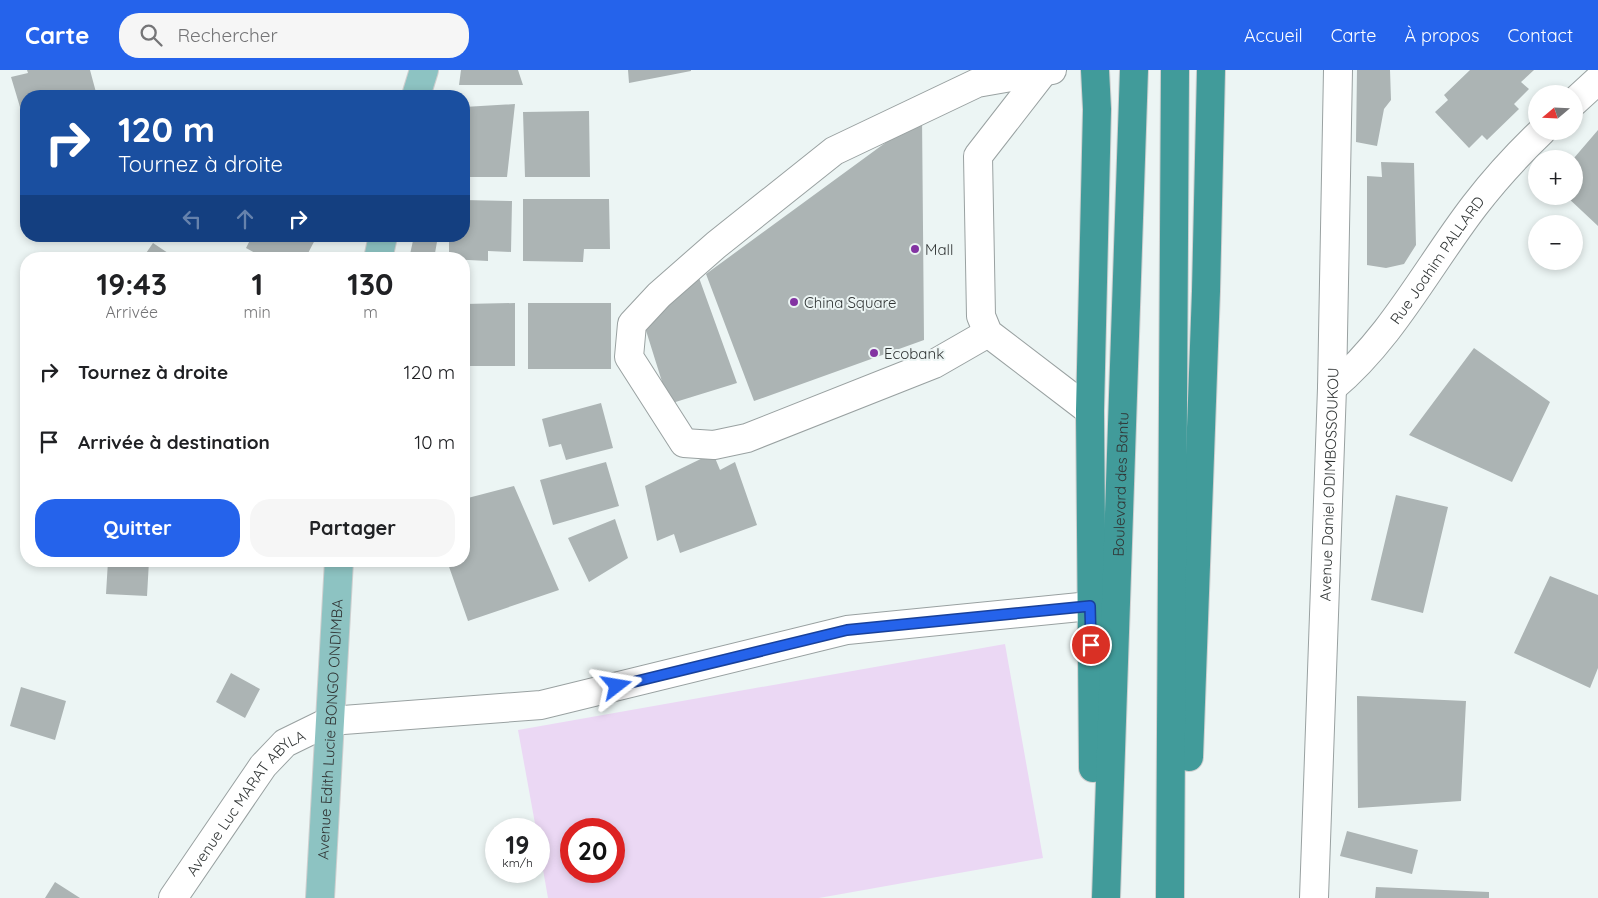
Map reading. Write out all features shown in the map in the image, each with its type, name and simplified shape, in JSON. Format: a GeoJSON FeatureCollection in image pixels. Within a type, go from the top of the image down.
{"type":"FeatureCollection","features":[{"type":"Feature","properties":{"kind":"highway"},"geometry":{"type":"LineString","coordinates":[[1095,70],[1097,109],[1090,411],[1090,606],[1094,801],[1106,896]]}},
{"type":"Feature","properties":{"kind":"highway","name":"Boulevard des Bantu"},"geometry":{"type":"LineString","coordinates":[[1106,896],[1134,70]]}},
{"type":"Feature","properties":{"kind":"highway"},"geometry":{"type":"LineString","coordinates":[[1170,896],[1175,70]]}},
{"type":"Feature","properties":{"kind":"highway"},"geometry":{"type":"LineString","coordinates":[[1170,896],[1188,802],[1206,291],[1211,70]]}},
{"type":"Feature","properties":{"kind":"main road"},"geometry":{"type":"LineString","coordinates":[[418,90],[424,70]]}},
{"type":"Feature","properties":{"kind":"main road","name":"Avenue Edith Lucie BONGO ONDIMBA"},"geometry":{"type":"LineString","coordinates":[[320,898],[339,567]]}},
{"type":"Feature","properties":{"kind":"street","name":"Avenue Daniel ODIMBOSSOUKOU"},"geometry":{"type":"LineString","coordinates":[[1314,898],[1332,388],[1338,70]]}},
{"type":"Feature","properties":{"kind":"street"},"geometry":{"type":"LineString","coordinates":[[988,333],[934,364],[747,438],[714,445],[684,444],[629,357],[632,324],[658,295],[716,244],[834,150],[976,83],[1048,71]]}},
{"type":"Feature","properties":{"kind":"street"},"geometry":{"type":"LineString","coordinates":[[1048,71],[978,156],[981,316],[988,333],[1090,411]]}},
{"type":"Feature","properties":{"kind":"street"},"geometry":{"type":"LineString","coordinates":[[1583,94],[1598,80]]}},
{"type":"Feature","properties":{"kind":"street","name":"Rue Joahim PALLARD"},"geometry":{"type":"LineString","coordinates":[[1332,388],[1366,356],[1475,205],[1498,176],[1533,140]]}},
{"type":"Feature","properties":{"kind":"street"},"geometry":{"type":"LineString","coordinates":[[330,721],[541,705],[847,630],[1090,606]]}},
{"type":"Feature","properties":{"kind":"street","name":"Avenue Luc MARAT ABYLA"},"geometry":{"type":"LineString","coordinates":[[173,898],[263,766],[285,743],[330,721]]}},
{"type":"Feature","properties":{"kind":"shaded area"},"geometry":{"type":"Polygon","coordinates":[[[1005,644],[1043,858],[819,898],[548,898],[545,883],[550,883],[550,818],[534,818],[518,730],[1005,644]]]}},
{"type":"Feature","properties":{"kind":"building"},"geometry":{"type":"Polygon","coordinates":[[[27,70],[90,70],[95,90],[20,90],[20,107],[11,77],[28,73],[27,70]]]}},
{"type":"Feature","properties":{"kind":"building"},"geometry":{"type":"Polygon","coordinates":[[[461,70],[518,70],[523,85],[459,85],[461,70]]]}},
{"type":"Feature","properties":{"kind":"building"},"geometry":{"type":"Polygon","coordinates":[[[628,70],[691,70],[691,71],[629,83],[628,70]]]}},
{"type":"Feature","properties":{"kind":"building"},"geometry":{"type":"Polygon","coordinates":[[[1357,70],[1390,70],[1391,100],[1384,109],[1377,146],[1356,142],[1357,70]]]}},
{"type":"Feature","properties":{"kind":"building"},"geometry":{"type":"Polygon","coordinates":[[[1470,70],[1534,70],[1521,82],[1528,90],[1514,104],[1519,109],[1487,140],[1482,135],[1469,148],[1435,112],[1448,100],[1444,95],[1470,70]]]}},
{"type":"Feature","properties":{"kind":"building"},"geometry":{"type":"Polygon","coordinates":[[[515,104],[507,177],[470,177],[470,107],[515,104]]]}},
{"type":"Feature","properties":{"kind":"building"},"geometry":{"type":"Polygon","coordinates":[[[589,111],[590,177],[525,177],[523,112],[589,111]]]}},
{"type":"Feature","properties":{"kind":"building"},"geometry":{"type":"Polygon","coordinates":[[[922,116],[924,340],[754,401],[706,274],[922,116]]]}},
{"type":"Feature","properties":{"kind":"building"},"geometry":{"type":"Polygon","coordinates":[[[1598,130],[1598,226],[1576,205],[1583,205],[1583,150],[1581,150],[1598,130]]]}},
{"type":"Feature","properties":{"kind":"building"},"geometry":{"type":"Polygon","coordinates":[[[1381,162],[1414,163],[1416,245],[1404,264],[1386,268],[1367,265],[1367,176],[1382,177],[1381,162]]]}},
{"type":"Feature","properties":{"kind":"building"},"geometry":{"type":"Polygon","coordinates":[[[523,199],[609,199],[610,249],[584,249],[583,262],[523,261],[523,199]]]}},
{"type":"Feature","properties":{"kind":"building"},"geometry":{"type":"Polygon","coordinates":[[[470,200],[512,201],[511,252],[488,251],[488,261],[470,260],[470,252],[449,252],[449,242],[470,242],[470,200]]]}},
{"type":"Feature","properties":{"kind":"building"},"geometry":{"type":"Polygon","coordinates":[[[249,242],[314,242],[309,252],[253,252],[246,248],[249,242]]]}},
{"type":"Feature","properties":{"kind":"building"},"geometry":{"type":"Polygon","coordinates":[[[413,242],[437,242],[435,252],[411,252],[413,242]]]}},
{"type":"Feature","properties":{"kind":"building"},"geometry":{"type":"Polygon","coordinates":[[[153,243],[166,252],[147,252],[153,243]]]}},
{"type":"Feature","properties":{"kind":"building"},"geometry":{"type":"Polygon","coordinates":[[[698,275],[737,383],[669,404],[643,321],[698,275]]]}},
{"type":"Feature","properties":{"kind":"building"},"geometry":{"type":"Polygon","coordinates":[[[515,303],[515,366],[470,366],[470,304],[515,303]]]}},
{"type":"Feature","properties":{"kind":"building"},"geometry":{"type":"Polygon","coordinates":[[[528,303],[611,303],[611,369],[528,369],[528,303]]]}},
{"type":"Feature","properties":{"kind":"building"},"geometry":{"type":"Polygon","coordinates":[[[1474,348],[1550,402],[1512,482],[1409,435],[1474,348]]]}},
{"type":"Feature","properties":{"kind":"building"},"geometry":{"type":"Polygon","coordinates":[[[601,403],[613,448],[566,460],[561,444],[549,447],[542,419],[601,403]]]}},
{"type":"Feature","properties":{"kind":"building"},"geometry":{"type":"Polygon","coordinates":[[[713,453],[720,470],[735,462],[757,525],[680,553],[674,534],[657,541],[645,486],[713,453]]]}},
{"type":"Feature","properties":{"kind":"building"},"geometry":{"type":"Polygon","coordinates":[[[606,462],[619,506],[553,525],[540,480],[606,462]]]}},
{"type":"Feature","properties":{"kind":"building"},"geometry":{"type":"Polygon","coordinates":[[[514,486],[559,590],[468,621],[449,567],[470,567],[470,497],[514,486]]]}},
{"type":"Feature","properties":{"kind":"building"},"geometry":{"type":"Polygon","coordinates":[[[1396,495],[1448,507],[1423,613],[1371,600],[1396,495]]]}},
{"type":"Feature","properties":{"kind":"building"},"geometry":{"type":"Polygon","coordinates":[[[615,519],[628,558],[589,582],[568,538],[615,519]]]}},
{"type":"Feature","properties":{"kind":"building"},"geometry":{"type":"Polygon","coordinates":[[[108,567],[149,567],[147,596],[106,594],[108,567]]]}},
{"type":"Feature","properties":{"kind":"building"},"geometry":{"type":"Polygon","coordinates":[[[1550,576],[1598,595],[1598,668],[1590,688],[1514,653],[1550,576]]]}},
{"type":"Feature","properties":{"kind":"building"},"geometry":{"type":"Polygon","coordinates":[[[231,673],[260,689],[245,718],[216,702],[231,673]]]}},
{"type":"Feature","properties":{"kind":"building"},"geometry":{"type":"Polygon","coordinates":[[[21,687],[66,701],[55,740],[10,726],[21,687]]]}},
{"type":"Feature","properties":{"kind":"building"},"geometry":{"type":"Polygon","coordinates":[[[1357,696],[1466,701],[1461,801],[1358,808],[1357,696]]]}},
{"type":"Feature","properties":{"kind":"building"},"geometry":{"type":"Polygon","coordinates":[[[1347,831],[1418,850],[1412,874],[1340,856],[1347,831]]]}},
{"type":"Feature","properties":{"kind":"building"},"geometry":{"type":"Polygon","coordinates":[[[55,882],[80,898],[45,898],[55,882]]]}},
{"type":"Feature","properties":{"kind":"building"},"geometry":{"type":"Polygon","coordinates":[[[1376,887],[1489,892],[1489,898],[1375,898],[1376,887]]]}},
{"type":"Feature","properties":{"kind":"place","name":"Mall"},"geometry":{"type":"Point","coordinates":[915,249]}},
{"type":"Feature","properties":{"kind":"place","name":"China Square"},"geometry":{"type":"Point","coordinates":[794,302]}},
{"type":"Feature","properties":{"kind":"place","name":"Ecobank"},"geometry":{"type":"Point","coordinates":[874,353]}},
{"type":"Feature","properties":{"kind":"route"},"geometry":{"type":"LineString","coordinates":[[617,686],[847,630],[1090,606],[1091,645]]}}]}
